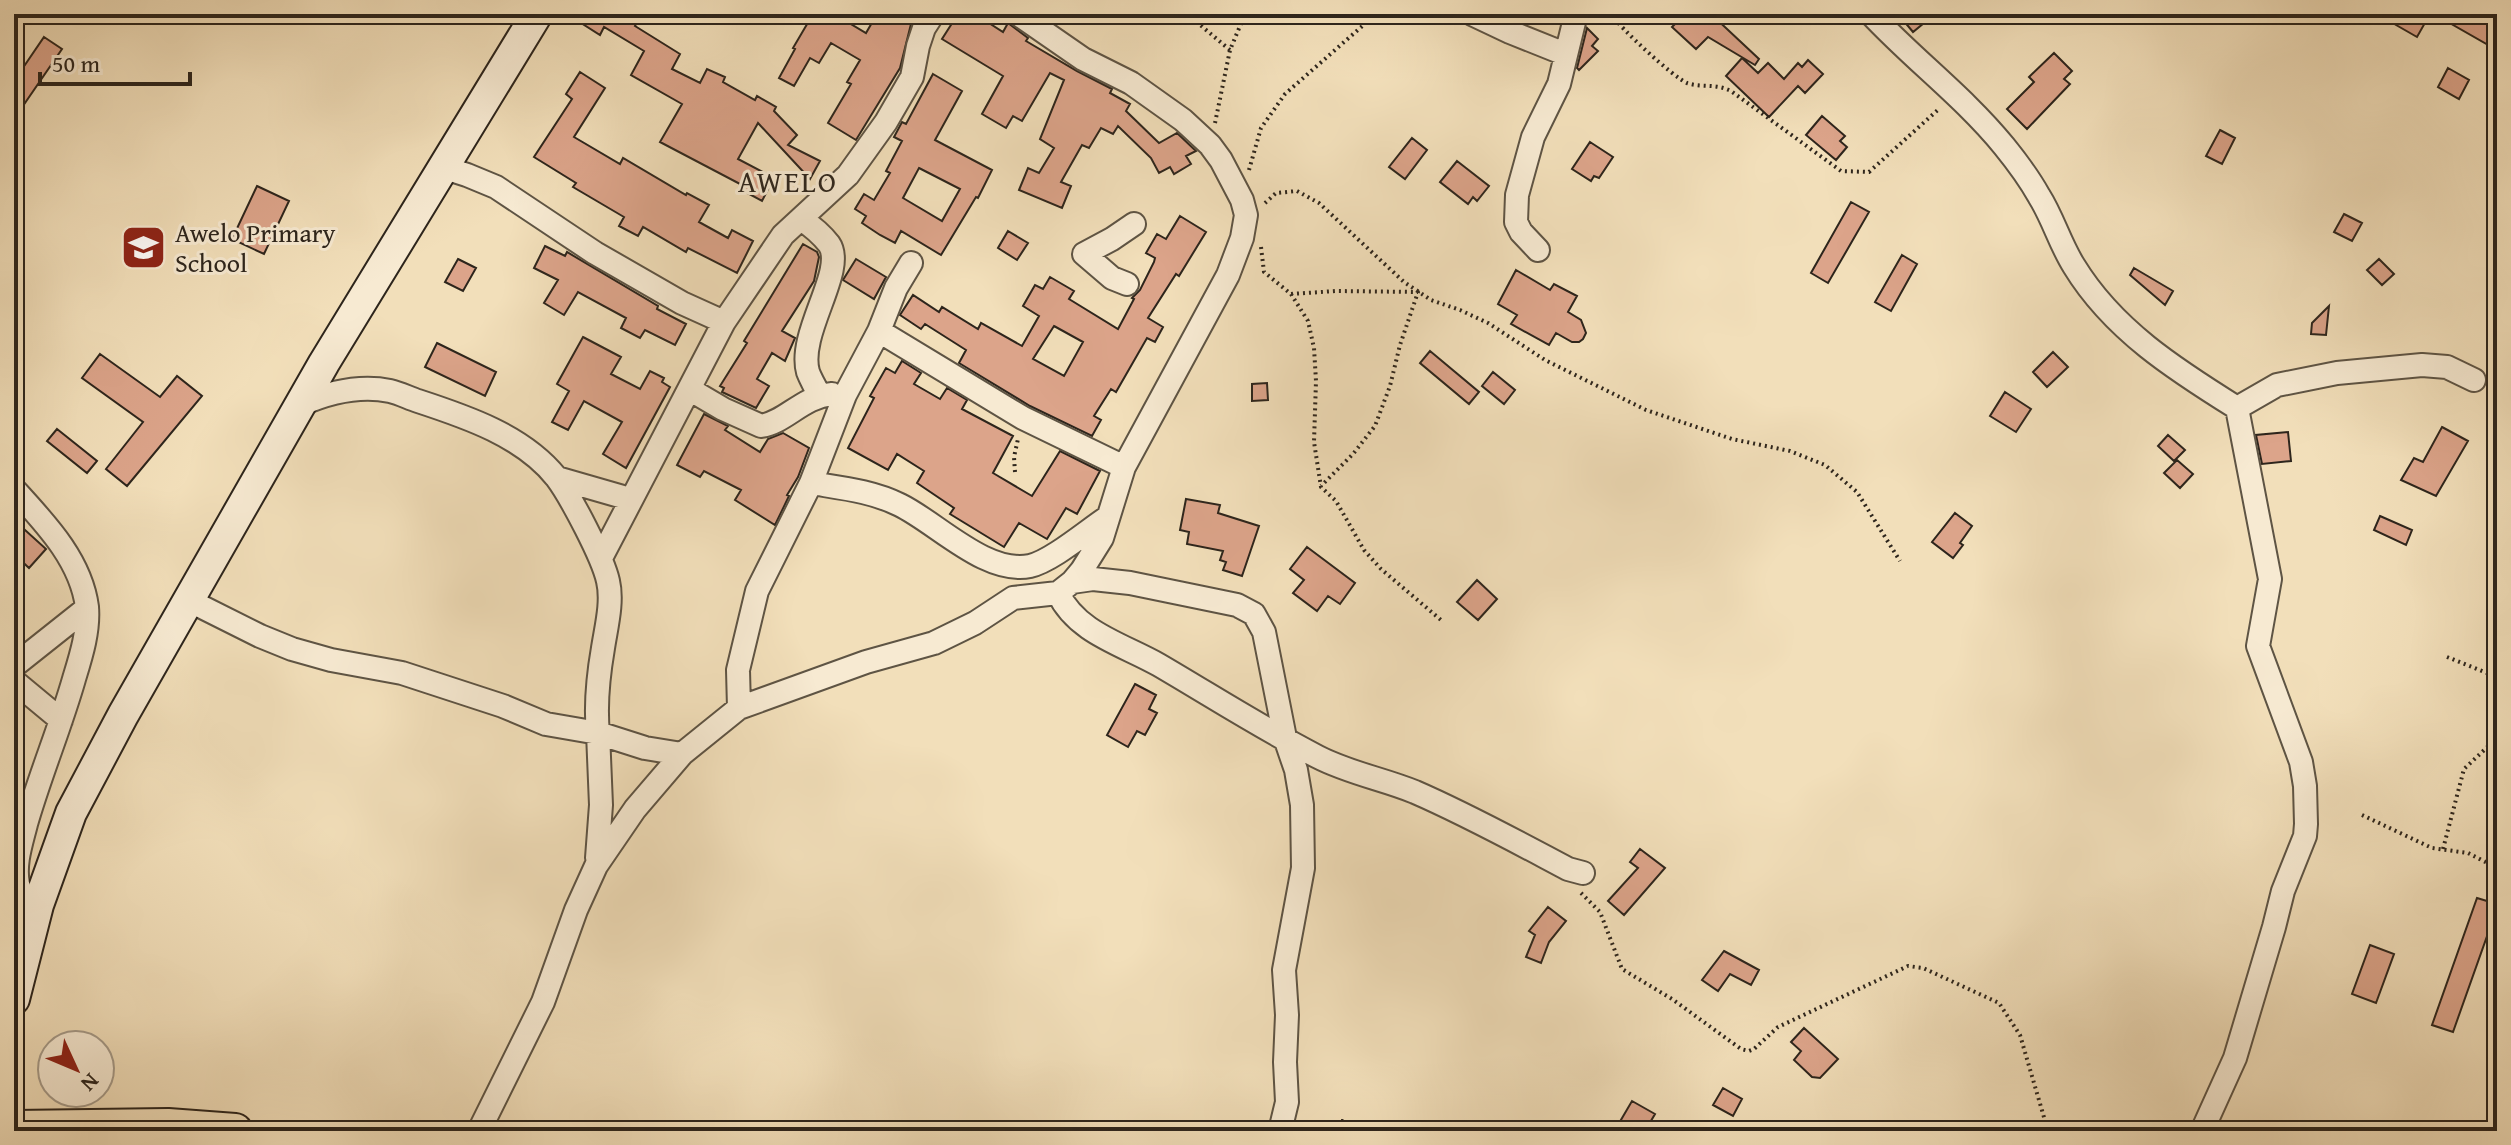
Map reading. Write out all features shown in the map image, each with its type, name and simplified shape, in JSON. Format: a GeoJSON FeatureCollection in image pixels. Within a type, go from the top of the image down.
{"type":"FeatureCollection","features":[{"type":"Feature","properties":{"kind":"main road"},"geometry":{"type":"LineString","coordinates":[[14,1128],[168,1126],[235,1131]]}},
{"type":"Feature","properties":{"kind":"street"},"geometry":{"type":"LineString","coordinates":[[14,999],[38,905],[71,813],[123,715],[300,405],[537,14]]}},
{"type":"Feature","properties":{"kind":"street"},"geometry":{"type":"LineString","coordinates":[[601,558],[724,322],[783,235],[848,175],[898,103],[912,77],[924,28],[933,14]]}},
{"type":"Feature","properties":{"kind":"street"},"geometry":{"type":"LineString","coordinates":[[1018,14],[1083,59],[1131,83],[1159,102],[1210,145],[1221,160],[1244,207],[1242,238],[1228,275],[1124,467],[1094,554],[1065,588],[1068,612],[1087,628],[1161,666],[1239,714],[1342,769],[1411,790],[1449,807],[1568,869],[1580,882]]}},
{"type":"Feature","properties":{"kind":"street"},"geometry":{"type":"LineString","coordinates":[[1472,14],[1565,54]]}},
{"type":"Feature","properties":{"kind":"street"},"geometry":{"type":"LineString","coordinates":[[1538,250],[1516,222],[1517,195],[1533,137],[1559,84],[1576,14]]}},
{"type":"Feature","properties":{"kind":"street"},"geometry":{"type":"LineString","coordinates":[[1871,14],[1955,92],[2005,147],[2040,197],[2073,265],[2116,320],[2156,354],[2237,408],[2270,579],[2258,646],[2301,762],[2306,824],[2305,836],[2283,891],[2235,1058],[2202,1131]]}},
{"type":"Feature","properties":{"kind":"street"},"geometry":{"type":"LineString","coordinates":[[442,167],[496,187],[595,253],[682,303],[724,322]]}},
{"type":"Feature","properties":{"kind":"street"},"geometry":{"type":"LineString","coordinates":[[801,219],[831,246],[831,277],[818,308],[807,351],[808,372],[819,395]]}},
{"type":"Feature","properties":{"kind":"street"},"geometry":{"type":"LineString","coordinates":[[1127,284],[1112,278],[1084,254],[1134,224]]}},
{"type":"Feature","properties":{"kind":"street"},"geometry":{"type":"LineString","coordinates":[[739,708],[738,670],[752,604],[811,483],[845,395],[911,263]]}},
{"type":"Feature","properties":{"kind":"street"},"geometry":{"type":"LineString","coordinates":[[879,331],[1023,418],[1124,467]]}},
{"type":"Feature","properties":{"kind":"street"},"geometry":{"type":"LineString","coordinates":[[2237,408],[2277,385],[2337,373],[2422,365],[2447,367],[2474,380]]}},
{"type":"Feature","properties":{"kind":"street"},"geometry":{"type":"LineString","coordinates":[[300,405],[321,396],[345,392],[368,389],[390,391],[504,435],[557,478],[601,558],[609,584],[596,705],[601,805],[596,866]]}},
{"type":"Feature","properties":{"kind":"street"},"geometry":{"type":"LineString","coordinates":[[689,389],[761,426],[819,395],[845,395]]}},
{"type":"Feature","properties":{"kind":"street"},"geometry":{"type":"LineString","coordinates":[[557,478],[630,499]]}},
{"type":"Feature","properties":{"kind":"street"},"geometry":{"type":"LineString","coordinates":[[811,483],[871,493],[899,504],[973,552],[999,563],[1016,566],[1037,563],[1108,517]]}},
{"type":"Feature","properties":{"kind":"street"},"geometry":{"type":"LineString","coordinates":[[14,489],[59,541],[83,588],[87,608],[82,651],[31,807],[16,864],[18,887],[24,896],[38,905]]}},
{"type":"Feature","properties":{"kind":"street"},"geometry":{"type":"LineString","coordinates":[[479,1131],[543,1002],[576,910],[596,866],[635,809],[682,754],[739,708],[866,662],[934,643],[968,627],[1013,598],[1093,579],[1130,583],[1237,605],[1250,611],[1264,632],[1285,738],[1301,793],[1303,868],[1285,959],[1287,1102],[1281,1129]]}},
{"type":"Feature","properties":{"kind":"street"},"geometry":{"type":"LineString","coordinates":[[188,600],[292,649],[331,660],[402,673],[503,706],[546,724],[598,733],[645,748],[682,754]]}},
{"type":"Feature","properties":{"kind":"street"},"geometry":{"type":"LineString","coordinates":[[14,666],[87,608]]}},
{"type":"Feature","properties":{"kind":"street"},"geometry":{"type":"LineString","coordinates":[[14,681],[61,720]]}},
{"type":"Feature","properties":{"kind":"path"},"geometry":{"type":"LineString","coordinates":[[1187,14],[1230,50]]}},
{"type":"Feature","properties":{"kind":"path"},"geometry":{"type":"LineString","coordinates":[[1210,145],[1230,50],[1245,14]]}},
{"type":"Feature","properties":{"kind":"path"},"geometry":{"type":"LineString","coordinates":[[1376,14],[1285,94],[1261,128],[1244,207],[1258,209],[1276,193],[1297,191],[1319,203],[1418,292],[1488,323],[1545,360],[1646,410],[1732,439],[1790,451],[1825,465],[1857,492],[1900,561]]}},
{"type":"Feature","properties":{"kind":"path"},"geometry":{"type":"LineString","coordinates":[[1611,14],[1645,49],[1682,80],[1692,84],[1714,84],[1731,91],[1841,171],[1869,172],[1955,92]]}},
{"type":"Feature","properties":{"kind":"path"},"geometry":{"type":"LineString","coordinates":[[1261,241],[1264,272],[1291,294],[1308,321],[1314,348],[1314,442],[1321,487],[1336,501],[1364,550],[1381,569],[1441,620]]}},
{"type":"Feature","properties":{"kind":"path"},"geometry":{"type":"LineString","coordinates":[[1291,294],[1418,292]]}},
{"type":"Feature","properties":{"kind":"path"},"geometry":{"type":"LineString","coordinates":[[1321,487],[1375,426],[1418,292]]}},
{"type":"Feature","properties":{"kind":"path"},"geometry":{"type":"LineString","coordinates":[[1015,472],[1014,457],[1023,418]]}},
{"type":"Feature","properties":{"kind":"path"},"geometry":{"type":"LineString","coordinates":[[2447,657],[2497,677]]}},
{"type":"Feature","properties":{"kind":"path"},"geometry":{"type":"LineString","coordinates":[[2443,849],[2464,769],[2497,738]]}},
{"type":"Feature","properties":{"kind":"path"},"geometry":{"type":"LineString","coordinates":[[2362,815],[2432,848],[2468,853],[2497,868]]}},
{"type":"Feature","properties":{"kind":"path"},"geometry":{"type":"LineString","coordinates":[[1580,882],[1600,912],[1622,969],[1672,999],[1741,1049],[1754,1049],[1778,1027],[1908,966],[1923,968],[1999,1003],[2020,1035],[2048,1131]]}},
{"type":"Feature","properties":{"kind":"path"},"geometry":{"type":"LineString","coordinates":[[1281,1129],[1310,1128],[1342,1121],[1376,1131]]}},
{"type":"Feature","properties":{"kind":"building"},"geometry":{"type":"Polygon","coordinates":[[[567,14],[642,14],[635,26],[680,54],[672,69],[700,83],[707,69],[725,77],[723,82],[755,100],[757,96],[776,107],[774,111],[797,135],[788,145],[820,161],[810,179],[758,123],[738,159],[774,178],[762,201],[740,189],[742,185],[660,142],[682,104],[631,75],[644,51],[604,27],[600,35],[567,14]]]}},
{"type":"Feature","properties":{"kind":"building"},"geometry":{"type":"Polygon","coordinates":[[[813,14],[834,14],[866,33],[877,14],[911,14],[906,21],[911,24],[900,68],[856,140],[828,123],[851,84],[847,82],[860,60],[831,43],[819,63],[810,58],[794,86],[779,78],[813,14]]]}},
{"type":"Feature","properties":{"kind":"building"},"geometry":{"type":"Polygon","coordinates":[[[958,14],[975,14],[1003,32],[1008,23],[1028,38],[1026,41],[1112,89],[1110,93],[1130,104],[1126,111],[1159,143],[1177,133],[1196,151],[1186,156],[1191,164],[1174,174],[1170,167],[1159,173],[1151,158],[1118,126],[1113,134],[1101,128],[1089,148],[1082,145],[1061,182],[1071,186],[1062,208],[1019,190],[1028,168],[1039,173],[1054,148],[1040,139],[1064,80],[1050,73],[1022,121],[1013,116],[1006,128],[982,114],[1003,76],[942,39],[958,14]]]}},
{"type":"Feature","properties":{"kind":"building"},"geometry":{"type":"Polygon","coordinates":[[[1685,14],[1711,14],[1759,59],[1755,65],[1708,37],[1696,49],[1672,27],[1685,14]]]}},
{"type":"Feature","properties":{"kind":"building"},"geometry":{"type":"Polygon","coordinates":[[[1898,14],[1935,14],[1913,32],[1898,14]]]}},
{"type":"Feature","properties":{"kind":"building"},"geometry":{"type":"Polygon","coordinates":[[[2377,14],[2430,14],[2417,37],[2377,14]]]}},
{"type":"Feature","properties":{"kind":"building"},"geometry":{"type":"Polygon","coordinates":[[[2434,14],[2472,14],[2497,29],[2497,50],[2434,14]]]}},
{"type":"Feature","properties":{"kind":"building"},"geometry":{"type":"Polygon","coordinates":[[[1587,28],[1598,39],[1592,46],[1598,51],[1579,70],[1577,68],[1587,28]]]}},
{"type":"Feature","properties":{"kind":"building"},"geometry":{"type":"Polygon","coordinates":[[[44,37],[62,49],[14,119],[14,81],[44,37]]]}},
{"type":"Feature","properties":{"kind":"building"},"geometry":{"type":"Polygon","coordinates":[[[2054,53],[2072,71],[2064,79],[2070,84],[2027,129],[2007,109],[2034,82],[2029,77],[2054,53]]]}},
{"type":"Feature","properties":{"kind":"building"},"geometry":{"type":"Polygon","coordinates":[[[1742,58],[1758,73],[1768,63],[1784,79],[1798,63],[1802,67],[1808,60],[1823,74],[1805,93],[1798,86],[1769,117],[1726,76],[1742,58]]]}},
{"type":"Feature","properties":{"kind":"building"},"geometry":{"type":"Polygon","coordinates":[[[2448,68],[2469,80],[2459,99],[2438,87],[2448,68]]]}},
{"type":"Feature","properties":{"kind":"building"},"geometry":{"type":"Polygon","coordinates":[[[580,72],[605,88],[574,137],[620,164],[623,158],[709,205],[699,222],[728,238],[732,230],[753,241],[737,273],[688,248],[686,252],[643,227],[638,236],[619,226],[624,217],[573,187],[576,183],[534,157],[572,99],[566,94],[580,72]]]}},
{"type":"Feature","properties":{"kind":"building"},"geometry":{"type":"Polygon","coordinates":[[[933,74],[962,91],[935,140],[992,170],[978,198],[941,255],[901,231],[895,243],[880,235],[862,223],[866,216],[855,209],[864,194],[874,200],[890,173],[886,171],[902,141],[894,137],[902,122],[906,124],[933,74]],[[919,168],[903,198],[942,221],[960,189],[919,168]]]}},
{"type":"Feature","properties":{"kind":"building"},"geometry":{"type":"Polygon","coordinates":[[[1822,116],[1845,136],[1840,141],[1847,147],[1836,160],[1806,135],[1822,116]]]}},
{"type":"Feature","properties":{"kind":"building"},"geometry":{"type":"Polygon","coordinates":[[[2220,130],[2235,138],[2222,164],[2206,156],[2220,130]]]}},
{"type":"Feature","properties":{"kind":"building"},"geometry":{"type":"Polygon","coordinates":[[[1412,138],[1427,150],[1405,179],[1389,167],[1412,138]]]}},
{"type":"Feature","properties":{"kind":"building"},"geometry":{"type":"Polygon","coordinates":[[[1590,142],[1613,157],[1599,178],[1594,176],[1591,181],[1572,169],[1590,142]]]}},
{"type":"Feature","properties":{"kind":"building"},"geometry":{"type":"Polygon","coordinates":[[[1457,161],[1489,186],[1477,201],[1473,197],[1468,204],[1440,182],[1457,161]]]}},
{"type":"Feature","properties":{"kind":"building"},"geometry":{"type":"Polygon","coordinates":[[[257,186],[289,201],[264,254],[232,239],[257,186]]]}},
{"type":"Feature","properties":{"kind":"building"},"geometry":{"type":"Polygon","coordinates":[[[1851,202],[1869,212],[1828,283],[1811,273],[1851,202]]]}},
{"type":"Feature","properties":{"kind":"building"},"geometry":{"type":"Polygon","coordinates":[[[2344,214],[2362,223],[2352,241],[2334,232],[2344,214]]]}},
{"type":"Feature","properties":{"kind":"building"},"geometry":{"type":"Polygon","coordinates":[[[1180,216],[1206,232],[1148,318],[1163,327],[1155,342],[1147,338],[1116,392],[1111,389],[1094,416],[1101,420],[1092,436],[1030,406],[959,363],[966,350],[925,324],[921,329],[900,315],[913,295],[939,312],[942,307],[978,329],[981,323],[1022,346],[1039,316],[1023,306],[1035,285],[1043,289],[1050,277],[1074,291],[1069,299],[1118,329],[1154,262],[1155,258],[1146,253],[1157,234],[1166,239],[1180,216]],[[1054,326],[1033,359],[1064,376],[1083,342],[1054,326]]]}},
{"type":"Feature","properties":{"kind":"building"},"geometry":{"type":"Polygon","coordinates":[[[1008,231],[1028,243],[1017,260],[998,248],[1008,231]]]}},
{"type":"Feature","properties":{"kind":"building"},"geometry":{"type":"Polygon","coordinates":[[[803,244],[817,252],[819,257],[814,281],[782,331],[795,338],[785,361],[772,353],[757,379],[769,386],[756,408],[722,392],[724,388],[720,386],[803,244]]]}},
{"type":"Feature","properties":{"kind":"building"},"geometry":{"type":"Polygon","coordinates":[[[545,246],[565,256],[567,252],[686,324],[675,345],[645,330],[640,338],[621,328],[626,318],[578,292],[564,315],[544,303],[558,280],[534,268],[545,246]]]}},
{"type":"Feature","properties":{"kind":"building"},"geometry":{"type":"Polygon","coordinates":[[[1902,255],[1917,264],[1891,311],[1875,302],[1902,255]]]}},
{"type":"Feature","properties":{"kind":"building"},"geometry":{"type":"Polygon","coordinates":[[[458,259],[476,268],[463,291],[445,282],[458,259]]]}},
{"type":"Feature","properties":{"kind":"building"},"geometry":{"type":"Polygon","coordinates":[[[856,259],[886,277],[874,299],[843,280],[856,259]]]}},
{"type":"Feature","properties":{"kind":"building"},"geometry":{"type":"Polygon","coordinates":[[[2379,259],[2394,274],[2382,285],[2367,270],[2379,259]]]}},
{"type":"Feature","properties":{"kind":"building"},"geometry":{"type":"Polygon","coordinates":[[[2134,268],[2173,291],[2165,305],[2130,275],[2134,268]]]}},
{"type":"Feature","properties":{"kind":"building"},"geometry":{"type":"Polygon","coordinates":[[[1516,270],[1550,290],[1554,284],[1577,296],[1568,312],[1581,320],[1586,333],[1583,339],[1572,342],[1556,333],[1549,345],[1511,324],[1517,315],[1498,304],[1516,270]]]}},
{"type":"Feature","properties":{"kind":"building"},"geometry":{"type":"Polygon","coordinates":[[[2329,306],[2326,335],[2311,334],[2312,323],[2329,306]]]}},
{"type":"Feature","properties":{"kind":"building"},"geometry":{"type":"Polygon","coordinates":[[[583,337],[621,357],[611,374],[640,389],[650,371],[664,378],[662,382],[670,387],[626,468],[603,454],[622,422],[584,401],[568,430],[552,422],[569,391],[557,384],[583,337]]]}},
{"type":"Feature","properties":{"kind":"building"},"geometry":{"type":"Polygon","coordinates":[[[437,343],[496,372],[485,396],[425,367],[437,343]]]}},
{"type":"Feature","properties":{"kind":"building"},"geometry":{"type":"Polygon","coordinates":[[[1430,351],[1479,392],[1469,404],[1420,363],[1430,351]]]}},
{"type":"Feature","properties":{"kind":"building"},"geometry":{"type":"Polygon","coordinates":[[[2053,352],[2068,367],[2047,387],[2033,372],[2053,352]]]}},
{"type":"Feature","properties":{"kind":"building"},"geometry":{"type":"Polygon","coordinates":[[[100,354],[160,397],[177,376],[202,396],[127,486],[106,469],[143,422],[82,378],[100,354]]]}},
{"type":"Feature","properties":{"kind":"building"},"geometry":{"type":"Polygon","coordinates":[[[902,361],[921,373],[914,384],[940,399],[947,388],[967,400],[962,409],[1013,436],[993,473],[1032,496],[1060,451],[1100,471],[1077,514],[1066,508],[1047,539],[1019,523],[1004,547],[950,514],[954,508],[917,483],[924,471],[897,454],[888,470],[848,448],[874,398],[870,396],[886,368],[895,373],[902,361]]]}},
{"type":"Feature","properties":{"kind":"building"},"geometry":{"type":"Polygon","coordinates":[[[1493,372],[1515,390],[1504,404],[1482,386],[1493,372]]]}},
{"type":"Feature","properties":{"kind":"building"},"geometry":{"type":"Polygon","coordinates":[[[1267,383],[1268,400],[1252,401],[1252,384],[1267,383]]]}},
{"type":"Feature","properties":{"kind":"building"},"geometry":{"type":"Polygon","coordinates":[[[2005,392],[2031,409],[2016,432],[1990,416],[2005,392]]]}},
{"type":"Feature","properties":{"kind":"building"},"geometry":{"type":"Polygon","coordinates":[[[704,414],[728,426],[725,430],[760,452],[768,439],[783,433],[809,448],[775,525],[735,500],[741,490],[704,471],[700,477],[677,465],[704,414]]]}},
{"type":"Feature","properties":{"kind":"building"},"geometry":{"type":"Polygon","coordinates":[[[2442,427],[2468,441],[2436,496],[2401,480],[2414,458],[2423,462],[2442,427]]]}},
{"type":"Feature","properties":{"kind":"building"},"geometry":{"type":"Polygon","coordinates":[[[57,429],[97,461],[87,473],[47,441],[57,429]]]}},
{"type":"Feature","properties":{"kind":"building"},"geometry":{"type":"Polygon","coordinates":[[[2288,432],[2291,461],[2262,464],[2256,435],[2288,432]]]}},
{"type":"Feature","properties":{"kind":"building"},"geometry":{"type":"Polygon","coordinates":[[[2168,435],[2185,450],[2174,461],[2158,446],[2168,435]]]}},
{"type":"Feature","properties":{"kind":"building"},"geometry":{"type":"Polygon","coordinates":[[[2177,460],[2193,474],[2180,488],[2164,473],[2177,460]]]}},
{"type":"Feature","properties":{"kind":"building"},"geometry":{"type":"Polygon","coordinates":[[[1186,499],[1220,505],[1218,513],[1259,526],[1242,576],[1223,570],[1226,562],[1220,560],[1223,551],[1187,544],[1189,532],[1180,530],[1186,499]]]}},
{"type":"Feature","properties":{"kind":"building"},"geometry":{"type":"Polygon","coordinates":[[[1955,513],[1972,526],[1953,558],[1932,542],[1955,513]]]}},
{"type":"Feature","properties":{"kind":"building"},"geometry":{"type":"Polygon","coordinates":[[[2380,516],[2412,530],[2406,545],[2374,530],[2380,516]]]}},
{"type":"Feature","properties":{"kind":"building"},"geometry":{"type":"Polygon","coordinates":[[[14,520],[46,549],[29,568],[14,554],[14,520]]]}},
{"type":"Feature","properties":{"kind":"building"},"geometry":{"type":"Polygon","coordinates":[[[1307,547],[1355,583],[1340,604],[1328,596],[1317,611],[1293,593],[1304,580],[1290,569],[1307,547]]]}},
{"type":"Feature","properties":{"kind":"building"},"geometry":{"type":"Polygon","coordinates":[[[1477,580],[1497,599],[1478,620],[1457,602],[1477,580]]]}},
{"type":"Feature","properties":{"kind":"building"},"geometry":{"type":"Polygon","coordinates":[[[1135,684],[1156,695],[1149,709],[1157,713],[1145,735],[1137,731],[1128,747],[1107,735],[1135,684]]]}},
{"type":"Feature","properties":{"kind":"building"},"geometry":{"type":"Polygon","coordinates":[[[1640,849],[1665,868],[1624,915],[1608,901],[1638,868],[1630,862],[1640,849]]]}},
{"type":"Feature","properties":{"kind":"building"},"geometry":{"type":"Polygon","coordinates":[[[2477,898],[2497,904],[2497,908],[2453,1032],[2432,1025],[2477,898]]]}},
{"type":"Feature","properties":{"kind":"building"},"geometry":{"type":"Polygon","coordinates":[[[1548,907],[1566,921],[1549,942],[1541,963],[1526,957],[1535,935],[1529,931],[1548,907]]]}},
{"type":"Feature","properties":{"kind":"building"},"geometry":{"type":"Polygon","coordinates":[[[2370,945],[2394,954],[2376,1003],[2352,994],[2370,945]]]}},
{"type":"Feature","properties":{"kind":"building"},"geometry":{"type":"Polygon","coordinates":[[[1724,951],[1759,970],[1751,985],[1730,974],[1718,991],[1702,980],[1724,951]]]}},
{"type":"Feature","properties":{"kind":"building"},"geometry":{"type":"Polygon","coordinates":[[[1804,1028],[1838,1059],[1820,1078],[1812,1077],[1794,1060],[1801,1051],[1791,1042],[1804,1028]]]}},
{"type":"Feature","properties":{"kind":"building"},"geometry":{"type":"Polygon","coordinates":[[[1723,1088],[1742,1099],[1733,1116],[1713,1105],[1723,1088]]]}},
{"type":"Feature","properties":{"kind":"building"},"geometry":{"type":"Polygon","coordinates":[[[1632,1101],[1655,1114],[1645,1131],[1628,1131],[1618,1125],[1632,1101]]]}},
{"type":"Feature","properties":{"kind":"place","name":"Awelo Primary School"},"geometry":{"type":"Point","coordinates":[144,247]}},
{"type":"Feature","properties":{"kind":"district","name":"AWELO"},"geometry":{"type":"Point","coordinates":[788,181]}}]}
